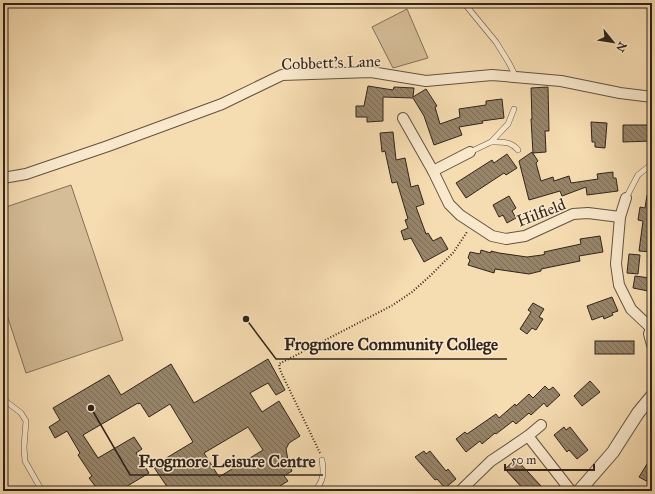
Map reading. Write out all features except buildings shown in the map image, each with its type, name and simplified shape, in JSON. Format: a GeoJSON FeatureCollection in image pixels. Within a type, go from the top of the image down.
{"type":"FeatureCollection","features":[{"type":"Feature","properties":{"kind":"street","name":"Cobbett's Lane"},"geometry":{"type":"LineString","coordinates":[[3,178],[26,174],[215,106],[282,75],[371,72],[426,81],[492,75],[561,81],[620,93],[652,97]]}},
{"type":"Feature","properties":{"kind":"street","name":"Hilfield"},"geometry":{"type":"LineString","coordinates":[[403,118],[434,171],[449,204],[472,224],[492,236],[506,239],[525,236],[573,214],[588,213],[620,217]]}},
{"type":"Feature","properties":{"kind":"street"},"geometry":{"type":"LineString","coordinates":[[434,171],[470,152]]}},
{"type":"Feature","properties":{"kind":"street"},"geometry":{"type":"LineString","coordinates":[[626,198],[620,217],[616,264],[619,285],[631,309],[651,326],[649,334],[652,345]]}},
{"type":"Feature","properties":{"kind":"street"},"geometry":{"type":"LineString","coordinates":[[579,491],[613,452],[638,413],[652,396]]}},
{"type":"Feature","properties":{"kind":"street"},"geometry":{"type":"LineString","coordinates":[[460,491],[491,461],[541,426]]}},
{"type":"Feature","properties":{"kind":"street"},"geometry":{"type":"LineString","coordinates":[[528,436],[571,491]]}},
{"type":"Feature","properties":{"kind":"lane"},"geometry":{"type":"LineString","coordinates":[[464,3],[468,10],[480,21],[496,42],[516,77]]}},
{"type":"Feature","properties":{"kind":"lane"},"geometry":{"type":"LineString","coordinates":[[470,152],[491,142],[508,124],[514,109]]}},
{"type":"Feature","properties":{"kind":"lane"},"geometry":{"type":"LineString","coordinates":[[491,142],[505,142],[515,146],[518,150]]}},
{"type":"Feature","properties":{"kind":"lane"},"geometry":{"type":"LineString","coordinates":[[626,198],[638,174],[652,164]]}},
{"type":"Feature","properties":{"kind":"lane"},"geometry":{"type":"LineString","coordinates":[[3,399],[22,413],[26,421],[24,448],[25,461],[42,491]]}},
{"type":"Feature","properties":{"kind":"lane"},"geometry":{"type":"LineString","coordinates":[[314,491],[321,481],[324,472],[322,460]]}},
{"type":"Feature","properties":{"kind":"path"},"geometry":{"type":"LineString","coordinates":[[322,460],[280,370],[279,364],[393,304],[412,292],[432,275],[453,253],[472,224]]}},
{"type":"Feature","properties":{"kind":"shaded area"},"geometry":{"type":"Polygon","coordinates":[[[407,9],[428,58],[393,68],[372,27],[407,9]]]}},
{"type":"Feature","properties":{"kind":"shaded area"},"geometry":{"type":"Polygon","coordinates":[[[71,185],[123,340],[26,373],[3,303],[3,208],[71,185]]]}},
{"type":"Feature","properties":{"kind":"place","name":"Frogmore Community College"},"geometry":{"type":"Point","coordinates":[246,319]}},
{"type":"Feature","properties":{"kind":"place","name":"Frogmore Leisure Centre"},"geometry":{"type":"Point","coordinates":[91,408]}}]}
